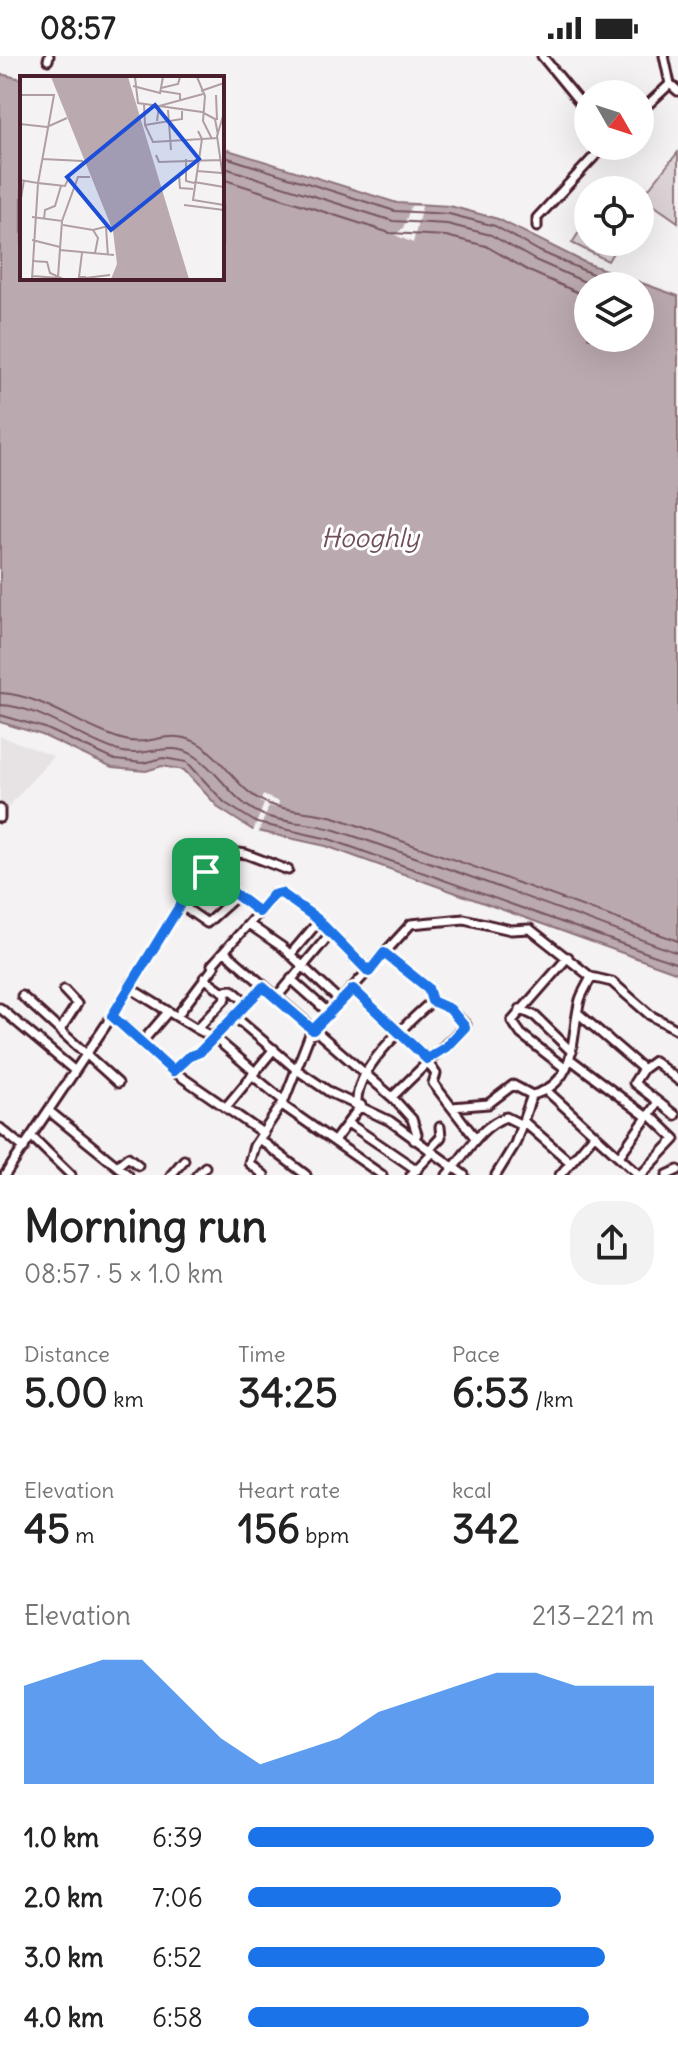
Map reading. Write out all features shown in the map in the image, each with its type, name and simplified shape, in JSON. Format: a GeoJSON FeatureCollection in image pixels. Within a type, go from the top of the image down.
{"type":"FeatureCollection","features":[{"type":"Feature","properties":{"kind":"street"},"geometry":{"type":"LineString","coordinates":[[542,56],[574,95]]}},
{"type":"Feature","properties":{"kind":"street"},"geometry":{"type":"LineString","coordinates":[[664,56],[670,84],[678,91]]}},
{"type":"Feature","properties":{"kind":"street"},"geometry":{"type":"LineString","coordinates":[[654,99],[670,84]]}},
{"type":"Feature","properties":{"kind":"street"},"geometry":{"type":"LineString","coordinates":[[537,227],[537,218],[591,160]]}},
{"type":"Feature","properties":{"kind":"street"},"geometry":{"type":"LineString","coordinates":[[0,809],[0,818]]}},
{"type":"Feature","properties":{"kind":"street"},"geometry":{"type":"LineString","coordinates":[[5,1175],[87,1055],[181,905],[224,851],[230,849],[288,870]]}},
{"type":"Feature","properties":{"kind":"street"},"geometry":{"type":"LineString","coordinates":[[206,872],[259,912]]}},
{"type":"Feature","properties":{"kind":"street"},"geometry":{"type":"LineString","coordinates":[[180,1012],[213,966],[279,892],[318,922],[369,972]]}},
{"type":"Feature","properties":{"kind":"street"},"geometry":{"type":"LineString","coordinates":[[181,905],[207,923],[237,896]]}},
{"type":"Feature","properties":{"kind":"street"},"geometry":{"type":"LineString","coordinates":[[264,1175],[249,1163],[283,1103],[313,1030],[411,924],[464,919],[511,930],[530,929],[591,977],[612,982],[650,1015],[678,1030]]}},
{"type":"Feature","properties":{"kind":"street"},"geometry":{"type":"LineString","coordinates":[[290,955],[318,922]]}},
{"type":"Feature","properties":{"kind":"street"},"geometry":{"type":"LineString","coordinates":[[250,925],[290,955],[340,1001]]}},
{"type":"Feature","properties":{"kind":"street"},"geometry":{"type":"LineString","coordinates":[[277,997],[330,934]]}},
{"type":"Feature","properties":{"kind":"street"},"geometry":{"type":"LineString","coordinates":[[225,952],[392,1097],[412,1119],[416,1129],[414,1140]]}},
{"type":"Feature","properties":{"kind":"street"},"geometry":{"type":"LineString","coordinates":[[384,953],[428,988],[432,1001],[450,1009],[466,1025],[446,1047],[427,1059],[392,1097]]}},
{"type":"Feature","properties":{"kind":"street"},"geometry":{"type":"LineString","coordinates":[[566,1069],[514,1027],[512,1021],[568,957]]}},
{"type":"Feature","properties":{"kind":"street"},"geometry":{"type":"LineString","coordinates":[[452,1107],[488,1104],[513,1085],[532,1095],[547,1091],[566,1069],[580,1001],[591,977]]}},
{"type":"Feature","properties":{"kind":"street"},"geometry":{"type":"LineString","coordinates":[[204,978],[225,991],[232,990],[247,1003]]}},
{"type":"Feature","properties":{"kind":"street"},"geometry":{"type":"LineString","coordinates":[[291,979],[328,1012]]}},
{"type":"Feature","properties":{"kind":"street"},"geometry":{"type":"LineString","coordinates":[[173,1071],[215,1038],[263,987]]}},
{"type":"Feature","properties":{"kind":"street"},"geometry":{"type":"LineString","coordinates":[[130,988],[167,1013],[215,1038],[283,1103],[382,1175]]}},
{"type":"Feature","properties":{"kind":"street"},"geometry":{"type":"LineString","coordinates":[[353,989],[427,1059],[436,1074],[433,1083],[476,1139]]}},
{"type":"Feature","properties":{"kind":"street"},"geometry":{"type":"LineString","coordinates":[[60,1030],[77,1004],[64,990]]}},
{"type":"Feature","properties":{"kind":"street"},"geometry":{"type":"LineString","coordinates":[[197,1029],[224,1001],[225,991]]}},
{"type":"Feature","properties":{"kind":"street"},"geometry":{"type":"LineString","coordinates":[[22,996],[118,1083]]}},
{"type":"Feature","properties":{"kind":"street"},"geometry":{"type":"LineString","coordinates":[[335,1140],[359,1104],[366,1072],[399,1031],[432,1001]]}},
{"type":"Feature","properties":{"kind":"street"},"geometry":{"type":"LineString","coordinates":[[0,1008],[75,1071]]}},
{"type":"Feature","properties":{"kind":"street"},"geometry":{"type":"LineString","coordinates":[[520,1009],[535,1016],[571,1055],[675,1139],[640,1175],[547,1091]]}},
{"type":"Feature","properties":{"kind":"street"},"geometry":{"type":"LineString","coordinates":[[142,1042],[167,1013]]}},
{"type":"Feature","properties":{"kind":"street"},"geometry":{"type":"LineString","coordinates":[[579,1014],[643,1069]]}},
{"type":"Feature","properties":{"kind":"street"},"geometry":{"type":"LineString","coordinates":[[112,1016],[173,1071],[226,1107],[306,1175]]}},
{"type":"Feature","properties":{"kind":"street"},"geometry":{"type":"LineString","coordinates":[[234,1016],[297,1070],[331,1093],[359,1104],[414,1140],[450,1172],[464,1175]]}},
{"type":"Feature","properties":{"kind":"street"},"geometry":{"type":"LineString","coordinates":[[226,1107],[274,1049]]}},
{"type":"Feature","properties":{"kind":"street"},"geometry":{"type":"LineString","coordinates":[[675,1115],[634,1083],[643,1069],[654,1061],[678,1080]]}},
{"type":"Feature","properties":{"kind":"street"},"geometry":{"type":"LineString","coordinates":[[496,1175],[523,1123],[532,1095]]}},
{"type":"Feature","properties":{"kind":"street"},"geometry":{"type":"LineString","coordinates":[[620,1155],[658,1102]]}},
{"type":"Feature","properties":{"kind":"street"},"geometry":{"type":"LineString","coordinates":[[49,1111],[128,1175]]}},
{"type":"Feature","properties":{"kind":"street"},"geometry":{"type":"LineString","coordinates":[[450,1172],[476,1139],[501,1118],[523,1123],[570,1162]]}},
{"type":"Feature","properties":{"kind":"street"},"geometry":{"type":"LineString","coordinates":[[348,1123],[414,1172],[441,1137],[440,1127]]}},
{"type":"Feature","properties":{"kind":"street"},"geometry":{"type":"LineString","coordinates":[[0,1128],[24,1148]]}},
{"type":"Feature","properties":{"kind":"street"},"geometry":{"type":"LineString","coordinates":[[560,1175],[595,1134]]}},
{"type":"Feature","properties":{"kind":"street"},"geometry":{"type":"LineString","coordinates":[[32,1137],[71,1175]]}},
{"type":"Feature","properties":{"kind":"street"},"geometry":{"type":"LineString","coordinates":[[117,1166],[128,1157],[138,1165]]}},
{"type":"Feature","properties":{"kind":"street"},"geometry":{"type":"LineString","coordinates":[[171,1175],[184,1160]]}},
{"type":"Feature","properties":{"kind":"street"},"geometry":{"type":"LineString","coordinates":[[197,1175],[205,1167]]}},
{"type":"Feature","properties":{"kind":"street"},"geometry":{"type":"LineString","coordinates":[[667,1175],[678,1170]]}},
{"type":"Feature","properties":{"kind":"shaded area"},"geometry":{"type":"Polygon","coordinates":[[[678,152],[678,222],[654,205],[654,182],[678,152]]]}},
{"type":"Feature","properties":{"kind":"shaded area"},"geometry":{"type":"Polygon","coordinates":[[[0,736],[53,756],[0,816],[0,736]]]}},
{"type":"Feature","properties":{"kind":"water","name":"Hooghly"},"geometry":{"type":"Polygon","coordinates":[[[0,74],[20,79],[20,280],[224,280],[224,149],[397,203],[450,206],[498,219],[586,263],[611,272],[574,272],[574,352],[654,352],[654,287],[678,296],[678,973],[326,846],[253,830],[220,809],[184,770],[162,766],[146,771],[112,768],[42,735],[0,722],[0,74]]]}},
{"type":"Feature","properties":{"kind":"pier"},"geometry":{"type":"Polygon","coordinates":[[[411,206],[422,206],[413,243],[395,235],[403,228],[411,206]]]}},
{"type":"Feature","properties":{"kind":"pier"},"geometry":{"type":"Polygon","coordinates":[[[263,795],[279,802],[277,808],[269,806],[257,836],[252,834],[264,804],[260,802],[263,795]]]}},
{"type":"Feature","properties":{"kind":"route"},"geometry":{"type":"LineString","coordinates":[[206,872],[259,912],[273,895],[281,893],[316,918],[369,972],[384,953],[428,988],[432,1001],[450,1009],[465,1023],[465,1027],[446,1047],[427,1059],[353,989],[333,1006],[313,1030],[263,987],[198,1054],[188,1057],[173,1071],[112,1016],[187,894],[206,872]]}}]}
